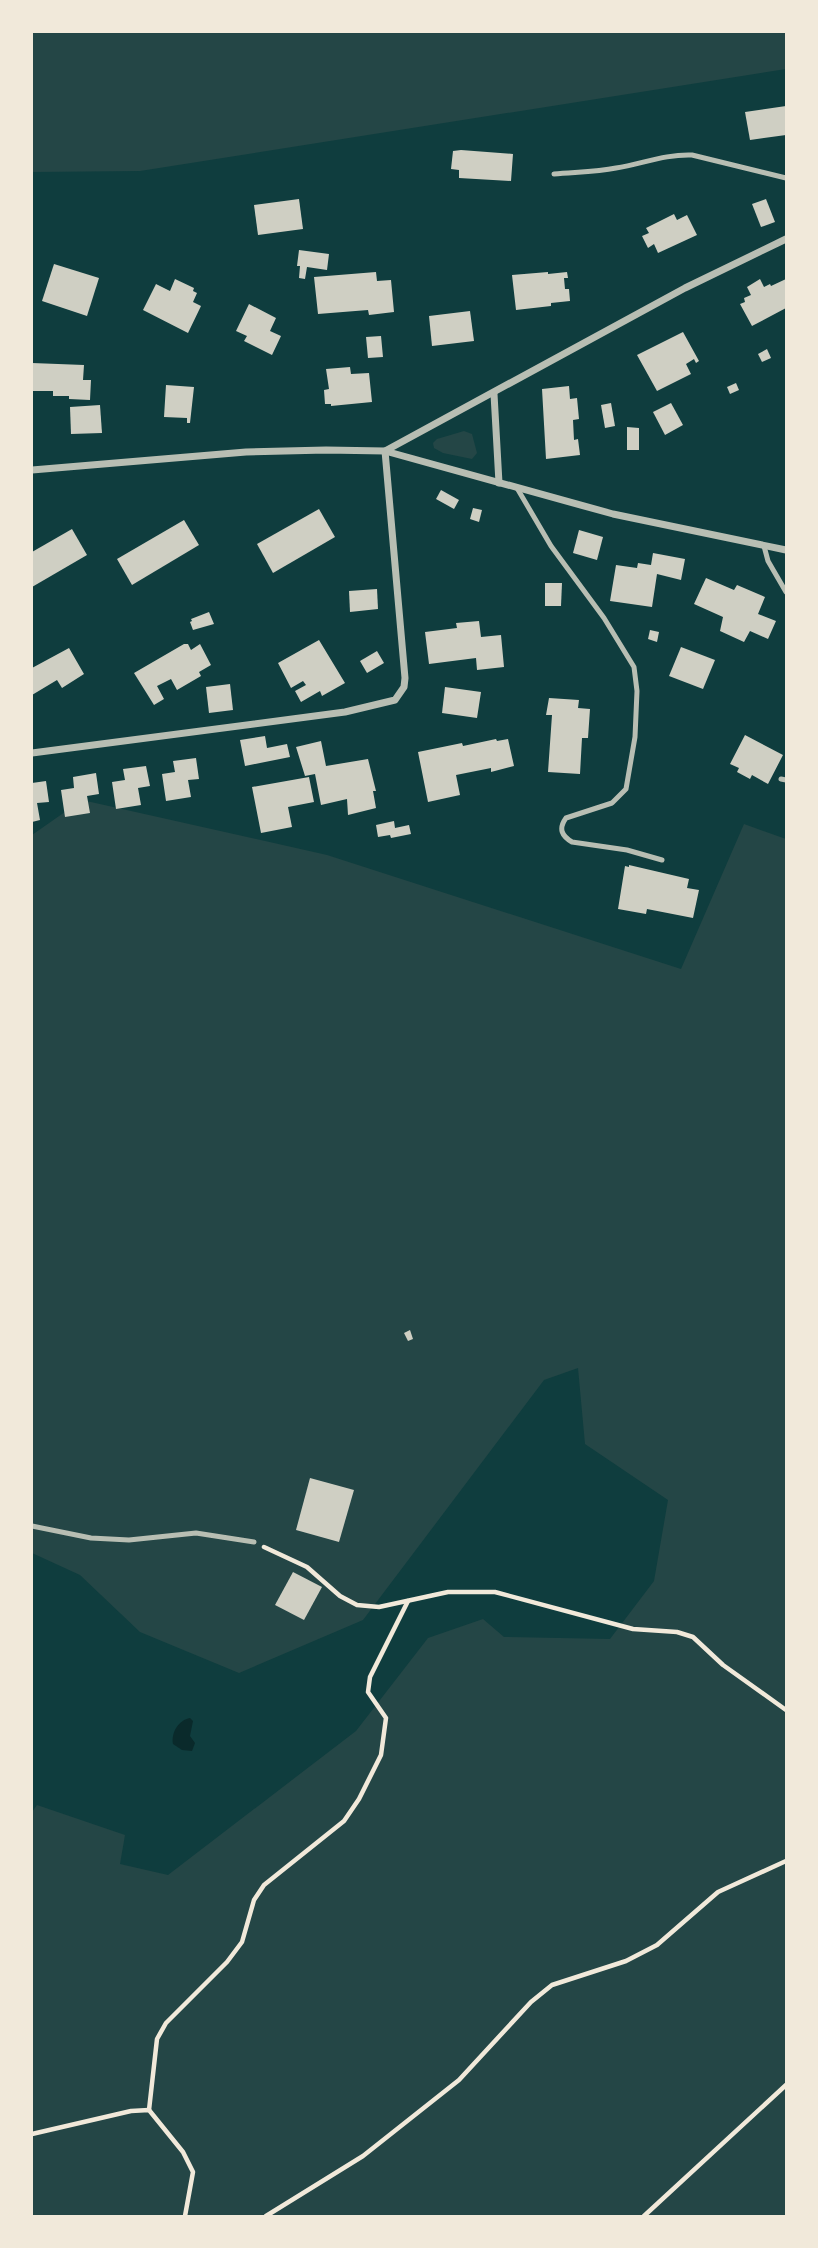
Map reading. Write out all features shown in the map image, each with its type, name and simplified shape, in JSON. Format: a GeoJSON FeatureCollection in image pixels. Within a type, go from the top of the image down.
{"type":"FeatureCollection","features":[{"type":"Feature","properties":{"kind":"street"},"geometry":{"type":"LineString","coordinates":[[384,451],[494,394],[685,288],[786,239]]}},
{"type":"Feature","properties":{"kind":"street"},"geometry":{"type":"LineString","coordinates":[[494,394],[499,483]]}},
{"type":"Feature","properties":{"kind":"street"},"geometry":{"type":"LineString","coordinates":[[32,753],[345,712],[395,700],[404,687],[405,678],[384,451]]}},
{"type":"Feature","properties":{"kind":"street"},"geometry":{"type":"LineString","coordinates":[[32,470],[246,452],[384,451],[613,514],[786,550]]}},
{"type":"Feature","properties":{"kind":"lane"},"geometry":{"type":"LineString","coordinates":[[554,174],[615,169],[663,156],[692,155],[786,178]]}},
{"type":"Feature","properties":{"kind":"lane"},"geometry":{"type":"LineString","coordinates":[[517,488],[551,546],[610,626],[634,667],[635,737],[626,789],[612,803],[566,818],[562,823],[562,832],[564,837],[572,842],[627,849],[662,860]]}},
{"type":"Feature","properties":{"kind":"lane"},"geometry":{"type":"LineString","coordinates":[[764,546],[768,561],[786,592]]}},
{"type":"Feature","properties":{"kind":"lane"},"geometry":{"type":"LineString","coordinates":[[32,1526],[91,1538],[129,1540],[196,1533],[254,1542]]}},
{"type":"Feature","properties":{"kind":"path"},"geometry":{"type":"LineString","coordinates":[[254,1542],[307,1567],[340,1597],[357,1605],[379,1607],[448,1592],[495,1591],[633,1629],[677,1632],[693,1637],[723,1665],[786,1710]]}},
{"type":"Feature","properties":{"kind":"path"},"geometry":{"type":"LineString","coordinates":[[185,2217],[193,2172],[183,2152],[149,2110],[157,2039],[166,2023],[227,1962],[242,1942],[254,1900],[264,1885],[344,1821],[359,1799],[382,1755],[386,1718],[368,1692],[370,1677],[408,1601]]}},
{"type":"Feature","properties":{"kind":"path"},"geometry":{"type":"LineString","coordinates":[[266,2217],[363,2156],[459,2080],[531,2002],[552,1985],[626,1961],[657,1945],[718,1892],[786,1861]]}},
{"type":"Feature","properties":{"kind":"path"},"geometry":{"type":"LineString","coordinates":[[644,2217],[786,2085]]}},
{"type":"Feature","properties":{"kind":"path"},"geometry":{"type":"LineString","coordinates":[[32,2134],[131,2111],[149,2110]]}},
{"type":"Feature","properties":{"kind":"shaded area"},"geometry":{"type":"Polygon","coordinates":[[[32,32],[786,32],[786,69],[140,171],[32,172],[32,32]]]}},
{"type":"Feature","properties":{"kind":"shaded area"},"geometry":{"type":"Polygon","coordinates":[[[464,431],[472,434],[477,453],[472,459],[443,453],[434,448],[433,443],[437,439],[464,431]]]}},
{"type":"Feature","properties":{"kind":"shaded area"},"geometry":{"type":"Polygon","coordinates":[[[82,800],[327,855],[681,969],[744,824],[786,839],[786,2216],[32,2216],[32,1812],[37,1805],[125,1835],[120,1864],[168,1875],[356,1731],[428,1638],[483,1619],[504,1637],[610,1639],[654,1581],[668,1500],[585,1444],[578,1368],[544,1380],[363,1620],[239,1673],[140,1632],[80,1575],[32,1553],[32,835],[82,800]]]}},
{"type":"Feature","properties":{"kind":"shaded area"},"geometry":{"type":"Polygon","coordinates":[[[190,1718],[193,1721],[190,1736],[195,1743],[192,1751],[182,1750],[173,1744],[179,1724],[190,1718]]]}},
{"type":"Feature","properties":{"kind":"building"},"geometry":{"type":"Polygon","coordinates":[[[786,106],[786,135],[750,140],[745,112],[786,106]]]}},
{"type":"Feature","properties":{"kind":"building"},"geometry":{"type":"Polygon","coordinates":[[[453,151],[513,154],[511,181],[459,178],[459,170],[451,169],[453,151]]]}},
{"type":"Feature","properties":{"kind":"building"},"geometry":{"type":"Polygon","coordinates":[[[299,199],[303,229],[258,235],[254,205],[299,199]]]}},
{"type":"Feature","properties":{"kind":"building"},"geometry":{"type":"Polygon","coordinates":[[[766,199],[775,222],[761,227],[752,204],[766,199]]]}},
{"type":"Feature","properties":{"kind":"building"},"geometry":{"type":"Polygon","coordinates":[[[674,214],[677,220],[687,215],[697,235],[658,253],[654,244],[648,248],[642,236],[649,233],[646,228],[674,214]]]}},
{"type":"Feature","properties":{"kind":"building"},"geometry":{"type":"Polygon","coordinates":[[[299,250],[329,254],[327,270],[307,267],[305,279],[299,278],[299,250]]]}},
{"type":"Feature","properties":{"kind":"building"},"geometry":{"type":"Polygon","coordinates":[[[54,264],[99,278],[87,316],[42,301],[54,264]]]}},
{"type":"Feature","properties":{"kind":"building"},"geometry":{"type":"Polygon","coordinates":[[[376,272],[377,281],[391,280],[394,312],[369,315],[368,310],[318,314],[314,277],[376,272]]]}},
{"type":"Feature","properties":{"kind":"building"},"geometry":{"type":"Polygon","coordinates":[[[567,272],[568,278],[564,278],[565,289],[569,289],[570,301],[516,310],[512,275],[567,272]]]}},
{"type":"Feature","properties":{"kind":"building"},"geometry":{"type":"Polygon","coordinates":[[[175,279],[194,288],[193,291],[197,293],[193,302],[201,306],[188,333],[143,310],[156,284],[170,291],[175,279]]]}},
{"type":"Feature","properties":{"kind":"building"},"geometry":{"type":"Polygon","coordinates":[[[760,279],[764,287],[786,279],[786,308],[752,326],[740,304],[745,302],[744,298],[751,295],[747,287],[760,279]]]}},
{"type":"Feature","properties":{"kind":"building"},"geometry":{"type":"Polygon","coordinates":[[[249,304],[276,318],[270,331],[281,336],[272,355],[244,341],[247,336],[236,331],[249,304]]]}},
{"type":"Feature","properties":{"kind":"building"},"geometry":{"type":"Polygon","coordinates":[[[470,311],[474,341],[432,346],[429,316],[470,311]]]}},
{"type":"Feature","properties":{"kind":"building"},"geometry":{"type":"Polygon","coordinates":[[[683,332],[699,361],[696,363],[694,359],[686,364],[691,374],[657,391],[637,355],[683,332]]]}},
{"type":"Feature","properties":{"kind":"building"},"geometry":{"type":"Polygon","coordinates":[[[381,336],[383,357],[368,358],[366,337],[381,336]]]}},
{"type":"Feature","properties":{"kind":"building"},"geometry":{"type":"Polygon","coordinates":[[[767,349],[771,358],[762,362],[758,354],[767,349]]]}},
{"type":"Feature","properties":{"kind":"building"},"geometry":{"type":"Polygon","coordinates":[[[32,363],[84,365],[83,380],[91,380],[90,400],[53,396],[53,391],[32,391],[32,363]]]}},
{"type":"Feature","properties":{"kind":"building"},"geometry":{"type":"Polygon","coordinates":[[[350,367],[351,374],[369,373],[372,402],[331,406],[325,404],[324,390],[329,389],[326,369],[350,367]]]}},
{"type":"Feature","properties":{"kind":"building"},"geometry":{"type":"Polygon","coordinates":[[[736,383],[739,390],[730,394],[727,387],[736,383]]]}},
{"type":"Feature","properties":{"kind":"building"},"geometry":{"type":"Polygon","coordinates":[[[166,385],[194,387],[190,423],[187,423],[187,418],[164,417],[166,385]]]}},
{"type":"Feature","properties":{"kind":"building"},"geometry":{"type":"Polygon","coordinates":[[[569,386],[570,399],[577,398],[579,419],[573,420],[574,440],[578,439],[580,455],[546,459],[542,389],[569,386]]]}},
{"type":"Feature","properties":{"kind":"building"},"geometry":{"type":"Polygon","coordinates":[[[611,403],[615,426],[605,428],[601,405],[611,403]]]}},
{"type":"Feature","properties":{"kind":"building"},"geometry":{"type":"Polygon","coordinates":[[[671,403],[683,425],[665,435],[653,412],[671,403]]]}},
{"type":"Feature","properties":{"kind":"building"},"geometry":{"type":"Polygon","coordinates":[[[100,405],[102,433],[71,434],[70,407],[100,405]]]}},
{"type":"Feature","properties":{"kind":"building"},"geometry":{"type":"Polygon","coordinates":[[[627,427],[639,428],[639,450],[627,450],[627,427]]]}},
{"type":"Feature","properties":{"kind":"building"},"geometry":{"type":"Polygon","coordinates":[[[441,490],[459,500],[454,509],[436,499],[441,490]]]}},
{"type":"Feature","properties":{"kind":"building"},"geometry":{"type":"Polygon","coordinates":[[[473,508],[482,510],[479,522],[470,519],[473,508]]]}},
{"type":"Feature","properties":{"kind":"building"},"geometry":{"type":"Polygon","coordinates":[[[319,509],[335,537],[273,573],[257,544],[319,509]]]}},
{"type":"Feature","properties":{"kind":"building"},"geometry":{"type":"Polygon","coordinates":[[[184,520],[199,545],[132,585],[117,559],[184,520]]]}},
{"type":"Feature","properties":{"kind":"building"},"geometry":{"type":"Polygon","coordinates":[[[72,529],[87,555],[32,587],[32,552],[72,529]]]}},
{"type":"Feature","properties":{"kind":"building"},"geometry":{"type":"Polygon","coordinates":[[[579,530],[603,537],[597,560],[573,553],[579,530]]]}},
{"type":"Feature","properties":{"kind":"building"},"geometry":{"type":"Polygon","coordinates":[[[653,553],[685,559],[681,580],[657,574],[652,607],[610,601],[616,565],[637,568],[638,563],[651,565],[653,553]]]}},
{"type":"Feature","properties":{"kind":"building"},"geometry":{"type":"Polygon","coordinates":[[[706,578],[734,590],[737,585],[765,597],[758,614],[776,621],[768,639],[750,631],[744,642],[720,631],[723,617],[694,604],[706,578]]]}},
{"type":"Feature","properties":{"kind":"building"},"geometry":{"type":"Polygon","coordinates":[[[545,583],[562,583],[561,606],[545,606],[545,583]]]}},
{"type":"Feature","properties":{"kind":"building"},"geometry":{"type":"Polygon","coordinates":[[[377,589],[378,609],[350,612],[349,591],[377,589]]]}},
{"type":"Feature","properties":{"kind":"building"},"geometry":{"type":"Polygon","coordinates":[[[209,612],[214,624],[193,630],[191,619],[209,612]]]}},
{"type":"Feature","properties":{"kind":"building"},"geometry":{"type":"Polygon","coordinates":[[[479,621],[481,637],[501,635],[504,667],[477,670],[476,658],[429,664],[425,632],[457,628],[456,623],[479,621]]]}},
{"type":"Feature","properties":{"kind":"building"},"geometry":{"type":"Polygon","coordinates":[[[650,630],[659,632],[657,642],[648,639],[650,630]]]}},
{"type":"Feature","properties":{"kind":"building"},"geometry":{"type":"Polygon","coordinates":[[[319,640],[345,683],[322,696],[320,691],[301,702],[295,691],[306,685],[303,681],[291,688],[278,663],[319,640]]]}},
{"type":"Feature","properties":{"kind":"building"},"geometry":{"type":"Polygon","coordinates":[[[188,644],[191,650],[200,644],[211,665],[199,672],[201,676],[177,690],[171,679],[157,686],[164,699],[154,705],[134,673],[188,644]]]}},
{"type":"Feature","properties":{"kind":"building"},"geometry":{"type":"Polygon","coordinates":[[[681,647],[715,660],[703,689],[669,676],[681,647]]]}},
{"type":"Feature","properties":{"kind":"building"},"geometry":{"type":"Polygon","coordinates":[[[69,648],[84,674],[62,688],[57,680],[32,695],[32,668],[69,648]]]}},
{"type":"Feature","properties":{"kind":"building"},"geometry":{"type":"Polygon","coordinates":[[[377,651],[384,663],[367,673],[360,661],[377,651]]]}},
{"type":"Feature","properties":{"kind":"building"},"geometry":{"type":"Polygon","coordinates":[[[230,684],[233,710],[209,713],[206,687],[230,684]]]}},
{"type":"Feature","properties":{"kind":"building"},"geometry":{"type":"Polygon","coordinates":[[[445,687],[481,692],[477,718],[442,713],[445,687]]]}},
{"type":"Feature","properties":{"kind":"building"},"geometry":{"type":"Polygon","coordinates":[[[549,698],[579,700],[578,708],[590,709],[588,738],[582,738],[580,774],[548,772],[552,715],[546,715],[549,698]]]}},
{"type":"Feature","properties":{"kind":"building"},"geometry":{"type":"Polygon","coordinates":[[[745,735],[783,755],[768,784],[752,775],[750,779],[737,772],[739,768],[730,764],[745,735]]]}},
{"type":"Feature","properties":{"kind":"building"},"geometry":{"type":"Polygon","coordinates":[[[265,736],[267,748],[287,744],[290,757],[245,766],[240,740],[265,736]]]}},
{"type":"Feature","properties":{"kind":"building"},"geometry":{"type":"Polygon","coordinates":[[[508,739],[514,766],[491,772],[491,768],[456,775],[460,795],[428,802],[418,752],[508,739]]]}},
{"type":"Feature","properties":{"kind":"building"},"geometry":{"type":"Polygon","coordinates":[[[321,741],[326,766],[368,759],[376,791],[373,791],[376,808],[348,815],[347,799],[321,805],[315,774],[305,776],[296,747],[321,741]]]}},
{"type":"Feature","properties":{"kind":"building"},"geometry":{"type":"Polygon","coordinates":[[[196,758],[199,779],[188,780],[191,797],[166,801],[162,774],[175,772],[173,761],[196,758]]]}},
{"type":"Feature","properties":{"kind":"building"},"geometry":{"type":"Polygon","coordinates":[[[146,766],[150,786],[138,788],[141,805],[116,809],[112,782],[125,780],[123,769],[146,766]]]}},
{"type":"Feature","properties":{"kind":"building"},"geometry":{"type":"Polygon","coordinates":[[[96,773],[99,794],[87,796],[90,813],[65,817],[61,790],[74,788],[73,777],[96,773]]]}},
{"type":"Feature","properties":{"kind":"building"},"geometry":{"type":"Polygon","coordinates":[[[309,777],[314,802],[288,807],[292,827],[261,833],[252,787],[309,777]]]}},
{"type":"Feature","properties":{"kind":"building"},"geometry":{"type":"Polygon","coordinates":[[[46,781],[49,802],[37,803],[40,820],[32,822],[32,783],[46,781]]]}},
{"type":"Feature","properties":{"kind":"building"},"geometry":{"type":"Polygon","coordinates":[[[394,821],[395,828],[409,825],[411,834],[391,838],[390,835],[378,837],[376,825],[394,821]]]}},
{"type":"Feature","properties":{"kind":"building"},"geometry":{"type":"Polygon","coordinates":[[[625,866],[689,879],[687,888],[699,890],[693,918],[647,909],[646,914],[618,909],[625,866]]]}},
{"type":"Feature","properties":{"kind":"building"},"geometry":{"type":"Polygon","coordinates":[[[410,1330],[413,1339],[408,1341],[404,1333],[410,1330]]]}},
{"type":"Feature","properties":{"kind":"building"},"geometry":{"type":"Polygon","coordinates":[[[310,1478],[354,1490],[339,1542],[296,1530],[310,1478]]]}},
{"type":"Feature","properties":{"kind":"building"},"geometry":{"type":"Polygon","coordinates":[[[293,1572],[322,1587],[304,1620],[275,1605],[293,1572]]]}}]}
